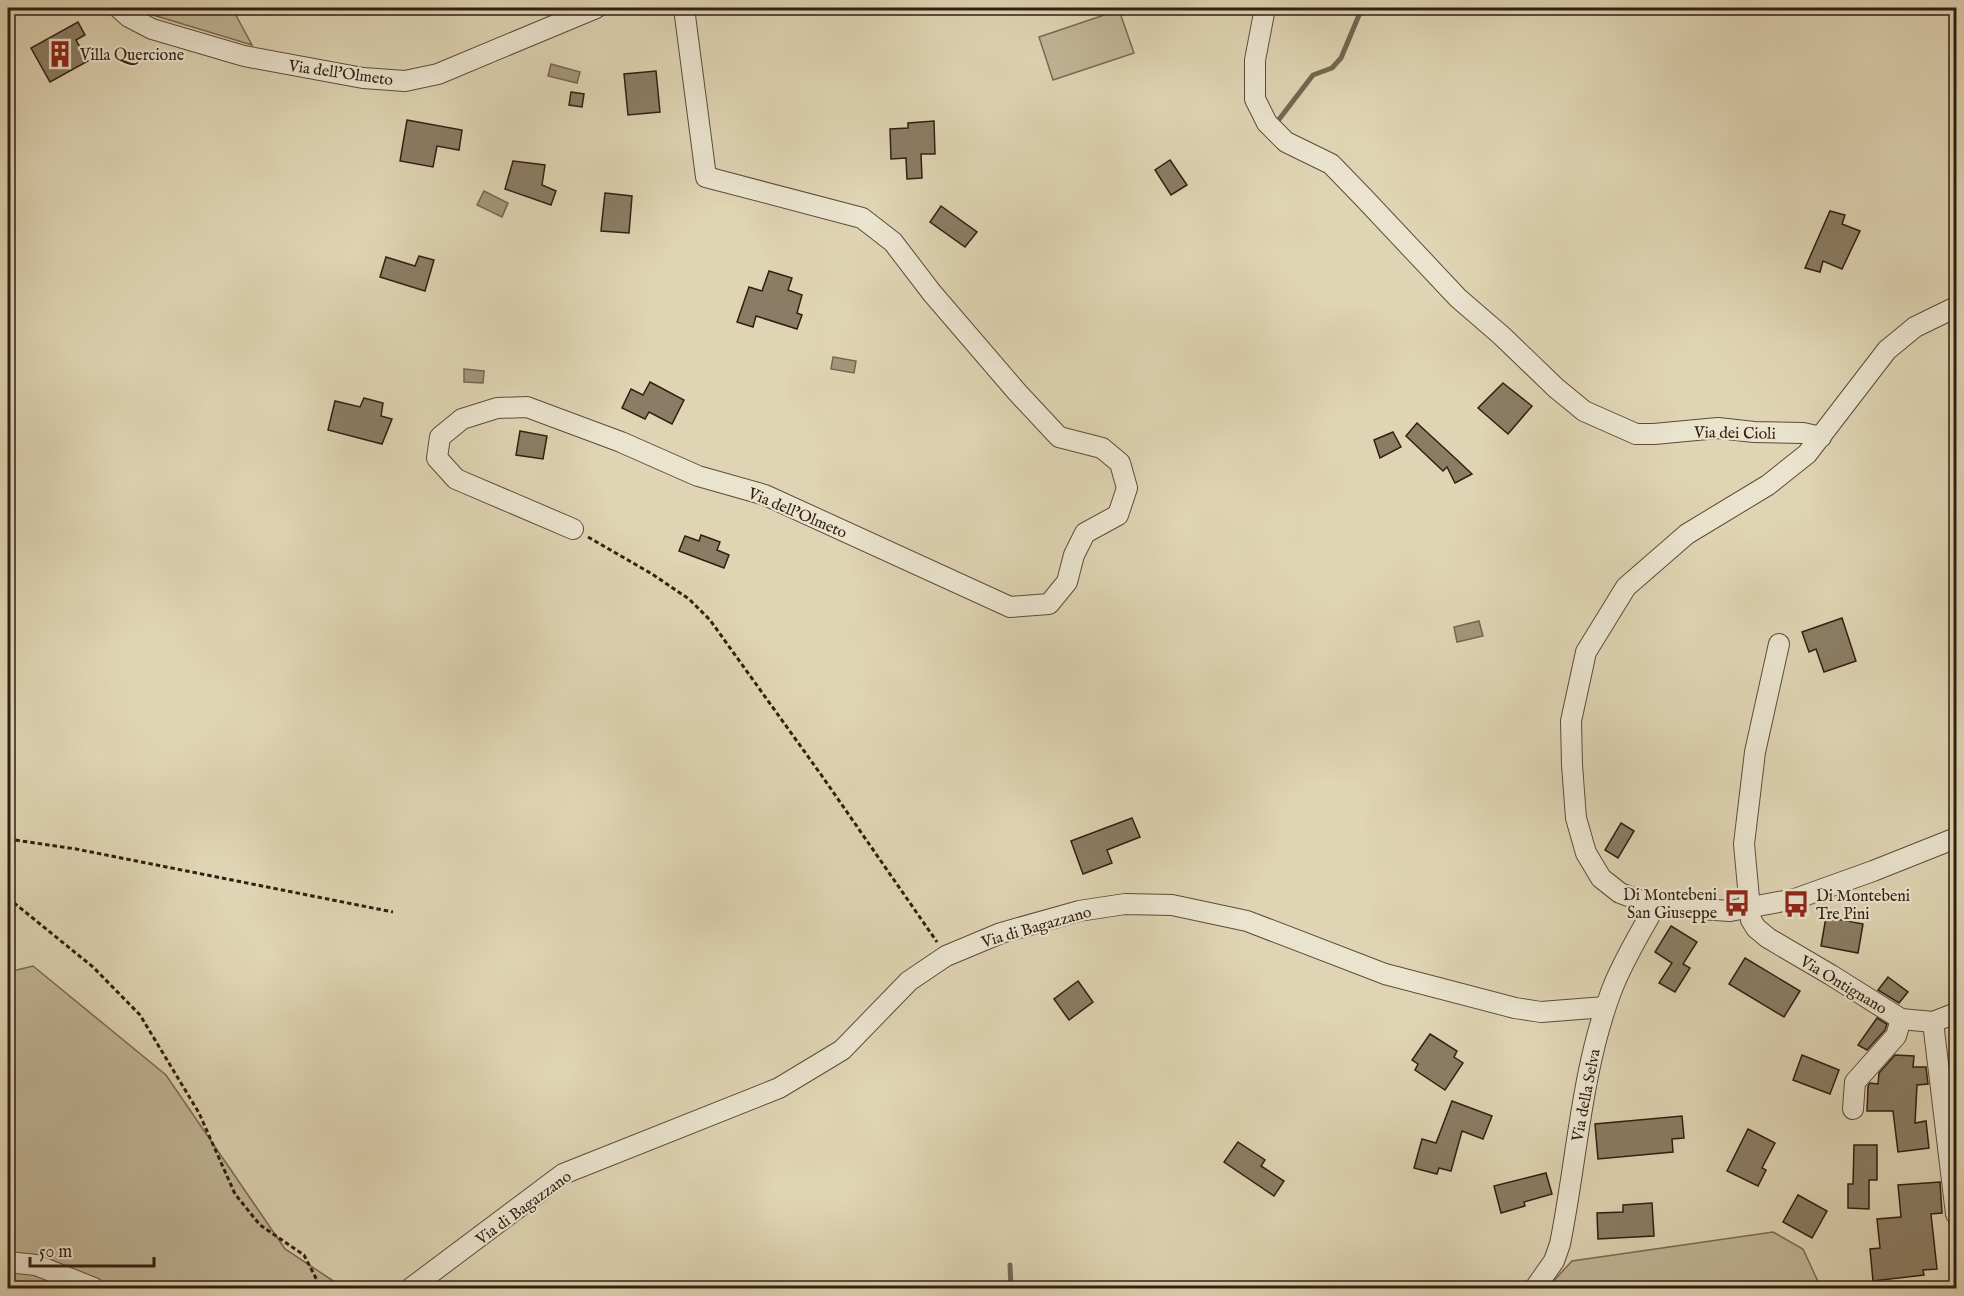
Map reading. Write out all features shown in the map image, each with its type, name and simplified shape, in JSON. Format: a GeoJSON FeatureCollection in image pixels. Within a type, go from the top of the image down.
{"type":"FeatureCollection","features":[{"type":"Feature","properties":{"kind":"street","name":"Via dell'Olmeto"},"geometry":{"type":"LineString","coordinates":[[119,8],[129,17],[152,29],[244,56],[363,78],[405,81],[438,74],[596,8]]}},
{"type":"Feature","properties":{"kind":"street","name":"Via dell'Olmeto"},"geometry":{"type":"LineString","coordinates":[[573,529],[456,479],[437,458],[440,437],[462,420],[497,408],[527,407],[621,442],[698,476],[765,495],[1010,607],[1049,604],[1066,582],[1074,555],[1085,534],[1118,515],[1127,488],[1120,463],[1102,448],[1059,437],[940,302],[893,242],[862,218],[706,177],[684,8]]}},
{"type":"Feature","properties":{"kind":"street","name":"Via dei Cioli"},"geometry":{"type":"LineString","coordinates":[[1264,8],[1256,60],[1255,99],[1267,123],[1286,142],[1331,164],[1458,298],[1584,411],[1636,434],[1718,428],[1754,432],[1803,433],[1821,437]]}},
{"type":"Feature","properties":{"kind":"street"},"geometry":{"type":"LineString","coordinates":[[1956,307],[1915,327],[1887,350],[1807,454],[1768,485],[1687,534],[1626,587],[1586,652],[1571,721],[1576,818],[1586,853],[1601,878],[1620,893],[1655,906],[1730,911],[1749,909],[1808,895],[1956,838]]}},
{"type":"Feature","properties":{"kind":"street"},"geometry":{"type":"LineString","coordinates":[[1749,909],[1744,844],[1753,764],[1779,644]]}},
{"type":"Feature","properties":{"kind":"street","name":"Via di Bagazzano"},"geometry":{"type":"LineString","coordinates":[[411,1288],[563,1174],[779,1088],[842,1050],[909,981],[946,956],[1000,933],[1078,911],[1125,904],[1172,905],[1247,921],[1385,974],[1515,1008],[1541,1012],[1605,1007]]}},
{"type":"Feature","properties":{"kind":"street","name":"Via della Selva"},"geometry":{"type":"LineString","coordinates":[[1535,1288],[1554,1261],[1560,1244],[1593,1048],[1605,1007],[1621,969],[1655,906]]}},
{"type":"Feature","properties":{"kind":"street","name":"Via Ontignano"},"geometry":{"type":"LineString","coordinates":[[1749,909],[1751,920],[1756,928],[1768,938],[1901,1019],[1933,1023]]}},
{"type":"Feature","properties":{"kind":"street"},"geometry":{"type":"LineString","coordinates":[[1956,1013],[1933,1023],[1956,1214]]}},
{"type":"Feature","properties":{"kind":"street"},"geometry":{"type":"LineString","coordinates":[[1853,1109],[1855,1082],[1896,1036],[1901,1019]]}},
{"type":"Feature","properties":{"kind":"street"},"geometry":{"type":"LineString","coordinates":[[8,1262],[36,1265],[94,1288]]}},
{"type":"Feature","properties":{"kind":"path"},"geometry":{"type":"LineString","coordinates":[[573,529],[652,574],[690,599],[710,620],[946,956]]}},
{"type":"Feature","properties":{"kind":"path"},"geometry":{"type":"LineString","coordinates":[[8,839],[76,849],[393,912]]}},
{"type":"Feature","properties":{"kind":"path"},"geometry":{"type":"LineString","coordinates":[[8,898],[93,967],[140,1015],[199,1113],[234,1194],[260,1225],[304,1255],[321,1288]]}},
{"type":"Feature","properties":{"kind":"shaded area"},"geometry":{"type":"Polygon","coordinates":[[[137,8],[232,8],[252,45],[143,12],[137,8]]]}},
{"type":"Feature","properties":{"kind":"shaded area"},"geometry":{"type":"Polygon","coordinates":[[[1119,10],[1134,53],[1053,80],[1039,37],[1119,10]]]}},
{"type":"Feature","properties":{"kind":"shaded area"},"geometry":{"type":"Polygon","coordinates":[[[551,64],[580,72],[577,83],[548,76],[551,64]]]}},
{"type":"Feature","properties":{"kind":"shaded area"},"geometry":{"type":"Polygon","coordinates":[[[484,191],[508,203],[502,217],[477,205],[484,191]]]}},
{"type":"Feature","properties":{"kind":"shaded area"},"geometry":{"type":"Polygon","coordinates":[[[833,357],[856,361],[854,373],[831,369],[833,357]]]}},
{"type":"Feature","properties":{"kind":"shaded area"},"geometry":{"type":"Polygon","coordinates":[[[464,369],[484,371],[483,383],[464,382],[464,369]]]}},
{"type":"Feature","properties":{"kind":"shaded area"},"geometry":{"type":"Polygon","coordinates":[[[1479,621],[1483,636],[1457,642],[1454,627],[1479,621]]]}},
{"type":"Feature","properties":{"kind":"shaded area"},"geometry":{"type":"Polygon","coordinates":[[[33,966],[166,1075],[285,1249],[344,1288],[8,1288],[8,972],[33,966]]]}},
{"type":"Feature","properties":{"kind":"shaded area"},"geometry":{"type":"Polygon","coordinates":[[[1773,1232],[1803,1249],[1821,1288],[1547,1288],[1572,1261],[1773,1232]]]}},
{"type":"Feature","properties":{"kind":"building","name":"Villa Quercione"},"geometry":{"type":"Polygon","coordinates":[[[78,22],[85,35],[76,40],[88,61],[50,82],[31,48],[78,22]]]}},
{"type":"Feature","properties":{"kind":"building"},"geometry":{"type":"Polygon","coordinates":[[[656,71],[660,112],[628,115],[624,74],[656,71]]]}},
{"type":"Feature","properties":{"kind":"building"},"geometry":{"type":"Polygon","coordinates":[[[571,92],[584,94],[582,107],[569,105],[571,92]]]}},
{"type":"Feature","properties":{"kind":"building"},"geometry":{"type":"Polygon","coordinates":[[[407,120],[462,130],[459,150],[437,146],[433,167],[400,161],[407,120]]]}},
{"type":"Feature","properties":{"kind":"building"},"geometry":{"type":"Polygon","coordinates":[[[934,121],[935,154],[921,154],[922,178],[907,179],[906,158],[891,159],[890,129],[908,128],[908,123],[934,121]]]}},
{"type":"Feature","properties":{"kind":"building"},"geometry":{"type":"Polygon","coordinates":[[[1170,160],[1187,185],[1171,195],[1155,170],[1170,160]]]}},
{"type":"Feature","properties":{"kind":"building"},"geometry":{"type":"Polygon","coordinates":[[[513,161],[545,165],[542,185],[556,191],[551,205],[505,189],[513,161]]]}},
{"type":"Feature","properties":{"kind":"building"},"geometry":{"type":"Polygon","coordinates":[[[605,193],[632,196],[629,233],[601,231],[605,193]]]}},
{"type":"Feature","properties":{"kind":"building"},"geometry":{"type":"Polygon","coordinates":[[[941,206],[977,232],[965,247],[930,222],[941,206]]]}},
{"type":"Feature","properties":{"kind":"building"},"geometry":{"type":"Polygon","coordinates":[[[1830,211],[1845,215],[1842,224],[1860,231],[1842,269],[1823,261],[1820,272],[1805,268],[1830,211]]]}},
{"type":"Feature","properties":{"kind":"building"},"geometry":{"type":"Polygon","coordinates":[[[419,256],[434,260],[425,291],[380,277],[386,257],[415,266],[419,256]]]}},
{"type":"Feature","properties":{"kind":"building"},"geometry":{"type":"Polygon","coordinates":[[[769,271],[792,278],[788,290],[802,295],[797,313],[802,315],[797,329],[756,316],[753,327],[737,322],[749,287],[762,291],[769,271]]]}},
{"type":"Feature","properties":{"kind":"building"},"geometry":{"type":"Polygon","coordinates":[[[650,382],[684,400],[672,424],[649,412],[645,419],[622,408],[631,389],[643,395],[650,382]]]}},
{"type":"Feature","properties":{"kind":"building"},"geometry":{"type":"Polygon","coordinates":[[[1503,383],[1532,406],[1508,434],[1478,408],[1503,383]]]}},
{"type":"Feature","properties":{"kind":"building"},"geometry":{"type":"Polygon","coordinates":[[[364,398],[383,403],[381,416],[392,419],[382,444],[328,430],[335,401],[360,407],[364,398]]]}},
{"type":"Feature","properties":{"kind":"building"},"geometry":{"type":"Polygon","coordinates":[[[1417,423],[1472,474],[1455,483],[1447,467],[1443,471],[1406,436],[1417,423]]]}},
{"type":"Feature","properties":{"kind":"building"},"geometry":{"type":"Polygon","coordinates":[[[520,431],[547,436],[543,459],[516,455],[520,431]]]}},
{"type":"Feature","properties":{"kind":"building"},"geometry":{"type":"Polygon","coordinates":[[[1393,432],[1401,447],[1380,458],[1374,440],[1393,432]]]}},
{"type":"Feature","properties":{"kind":"building"},"geometry":{"type":"Polygon","coordinates":[[[701,535],[720,542],[717,550],[729,555],[724,568],[679,551],[685,536],[699,541],[701,535]]]}},
{"type":"Feature","properties":{"kind":"building"},"geometry":{"type":"Polygon","coordinates":[[[1842,618],[1856,661],[1824,672],[1816,649],[1809,652],[1802,632],[1842,618]]]}},
{"type":"Feature","properties":{"kind":"building"},"geometry":{"type":"Polygon","coordinates":[[[1132,818],[1140,837],[1107,850],[1112,863],[1083,874],[1071,841],[1132,818]]]}},
{"type":"Feature","properties":{"kind":"building"},"geometry":{"type":"Polygon","coordinates":[[[1621,823],[1634,831],[1618,858],[1605,850],[1621,823]]]}},
{"type":"Feature","properties":{"kind":"building"},"geometry":{"type":"Polygon","coordinates":[[[1826,917],[1863,924],[1858,953],[1821,946],[1826,917]]]}},
{"type":"Feature","properties":{"kind":"building"},"geometry":{"type":"Polygon","coordinates":[[[1671,926],[1697,942],[1683,964],[1690,968],[1675,992],[1659,983],[1672,963],[1655,952],[1671,926]]]}},
{"type":"Feature","properties":{"kind":"building"},"geometry":{"type":"Polygon","coordinates":[[[1745,958],[1800,991],[1784,1017],[1729,984],[1745,958]]]}},
{"type":"Feature","properties":{"kind":"building"},"geometry":{"type":"Polygon","coordinates":[[[1888,977],[1908,992],[1899,1003],[1878,990],[1888,977]]]}},
{"type":"Feature","properties":{"kind":"building"},"geometry":{"type":"Polygon","coordinates":[[[1078,981],[1093,1002],[1069,1020],[1054,999],[1078,981]]]}},
{"type":"Feature","properties":{"kind":"building"},"geometry":{"type":"Polygon","coordinates":[[[1877,1018],[1887,1024],[1885,1030],[1867,1050],[1858,1045],[1877,1018]]]}},
{"type":"Feature","properties":{"kind":"building"},"geometry":{"type":"Polygon","coordinates":[[[1430,1034],[1457,1051],[1454,1057],[1463,1063],[1445,1090],[1415,1070],[1418,1064],[1412,1060],[1430,1034]]]}},
{"type":"Feature","properties":{"kind":"building"},"geometry":{"type":"Polygon","coordinates":[[[1802,1055],[1839,1070],[1830,1094],[1793,1080],[1802,1055]]]}},
{"type":"Feature","properties":{"kind":"building"},"geometry":{"type":"Polygon","coordinates":[[[1895,1055],[1914,1056],[1913,1067],[1926,1067],[1928,1084],[1917,1085],[1915,1123],[1926,1121],[1929,1148],[1898,1152],[1893,1111],[1867,1111],[1868,1086],[1870,1083],[1878,1084],[1879,1073],[1895,1055]]]}},
{"type":"Feature","properties":{"kind":"building"},"geometry":{"type":"Polygon","coordinates":[[[1452,1101],[1492,1116],[1483,1139],[1462,1131],[1451,1171],[1439,1168],[1437,1174],[1414,1168],[1422,1139],[1436,1143],[1452,1101]]]}},
{"type":"Feature","properties":{"kind":"building"},"geometry":{"type":"Polygon","coordinates":[[[1682,1116],[1684,1138],[1672,1139],[1673,1152],[1598,1159],[1595,1124],[1682,1116]]]}},
{"type":"Feature","properties":{"kind":"building"},"geometry":{"type":"Polygon","coordinates":[[[1748,1129],[1775,1143],[1762,1168],[1766,1170],[1758,1186],[1727,1171],[1748,1129]]]}},
{"type":"Feature","properties":{"kind":"building"},"geometry":{"type":"Polygon","coordinates":[[[1238,1142],[1265,1160],[1261,1166],[1284,1181],[1274,1196],[1224,1162],[1238,1142]]]}},
{"type":"Feature","properties":{"kind":"building"},"geometry":{"type":"Polygon","coordinates":[[[1854,1145],[1877,1145],[1877,1180],[1869,1180],[1869,1209],[1848,1208],[1848,1184],[1853,1184],[1854,1145]]]}},
{"type":"Feature","properties":{"kind":"building"},"geometry":{"type":"Polygon","coordinates":[[[1546,1173],[1552,1194],[1524,1202],[1525,1206],[1501,1213],[1494,1186],[1546,1173]]]}},
{"type":"Feature","properties":{"kind":"building"},"geometry":{"type":"Polygon","coordinates":[[[1940,1182],[1942,1213],[1931,1214],[1937,1269],[1923,1270],[1924,1275],[1873,1281],[1870,1249],[1880,1248],[1877,1219],[1901,1217],[1898,1185],[1940,1182]]]}},
{"type":"Feature","properties":{"kind":"building"},"geometry":{"type":"Polygon","coordinates":[[[1798,1195],[1827,1211],[1812,1238],[1783,1222],[1798,1195]]]}},
{"type":"Feature","properties":{"kind":"building"},"geometry":{"type":"Polygon","coordinates":[[[1652,1203],[1654,1236],[1598,1239],[1597,1213],[1623,1212],[1623,1205],[1652,1203]]]}},
{"type":"Feature","properties":{"kind":"waterway"},"geometry":{"type":"LineString","coordinates":[[1277,122],[1313,75],[1332,68],[1341,58],[1362,8]]}},
{"type":"Feature","properties":{"kind":"waterway"},"geometry":{"type":"LineString","coordinates":[[1010,1265],[1011,1288]]}},
{"type":"Feature","properties":{"kind":"place","name":"Villa Quercione"},"geometry":{"type":"Point","coordinates":[60,54]}},
{"type":"Feature","properties":{"kind":"place","name":"Di Montebeni San Giuseppe"},"geometry":{"type":"Point","coordinates":[1737,903]}},
{"type":"Feature","properties":{"kind":"place","name":"Di Montebeni Tre Pini"},"geometry":{"type":"Point","coordinates":[1796,904]}}]}
